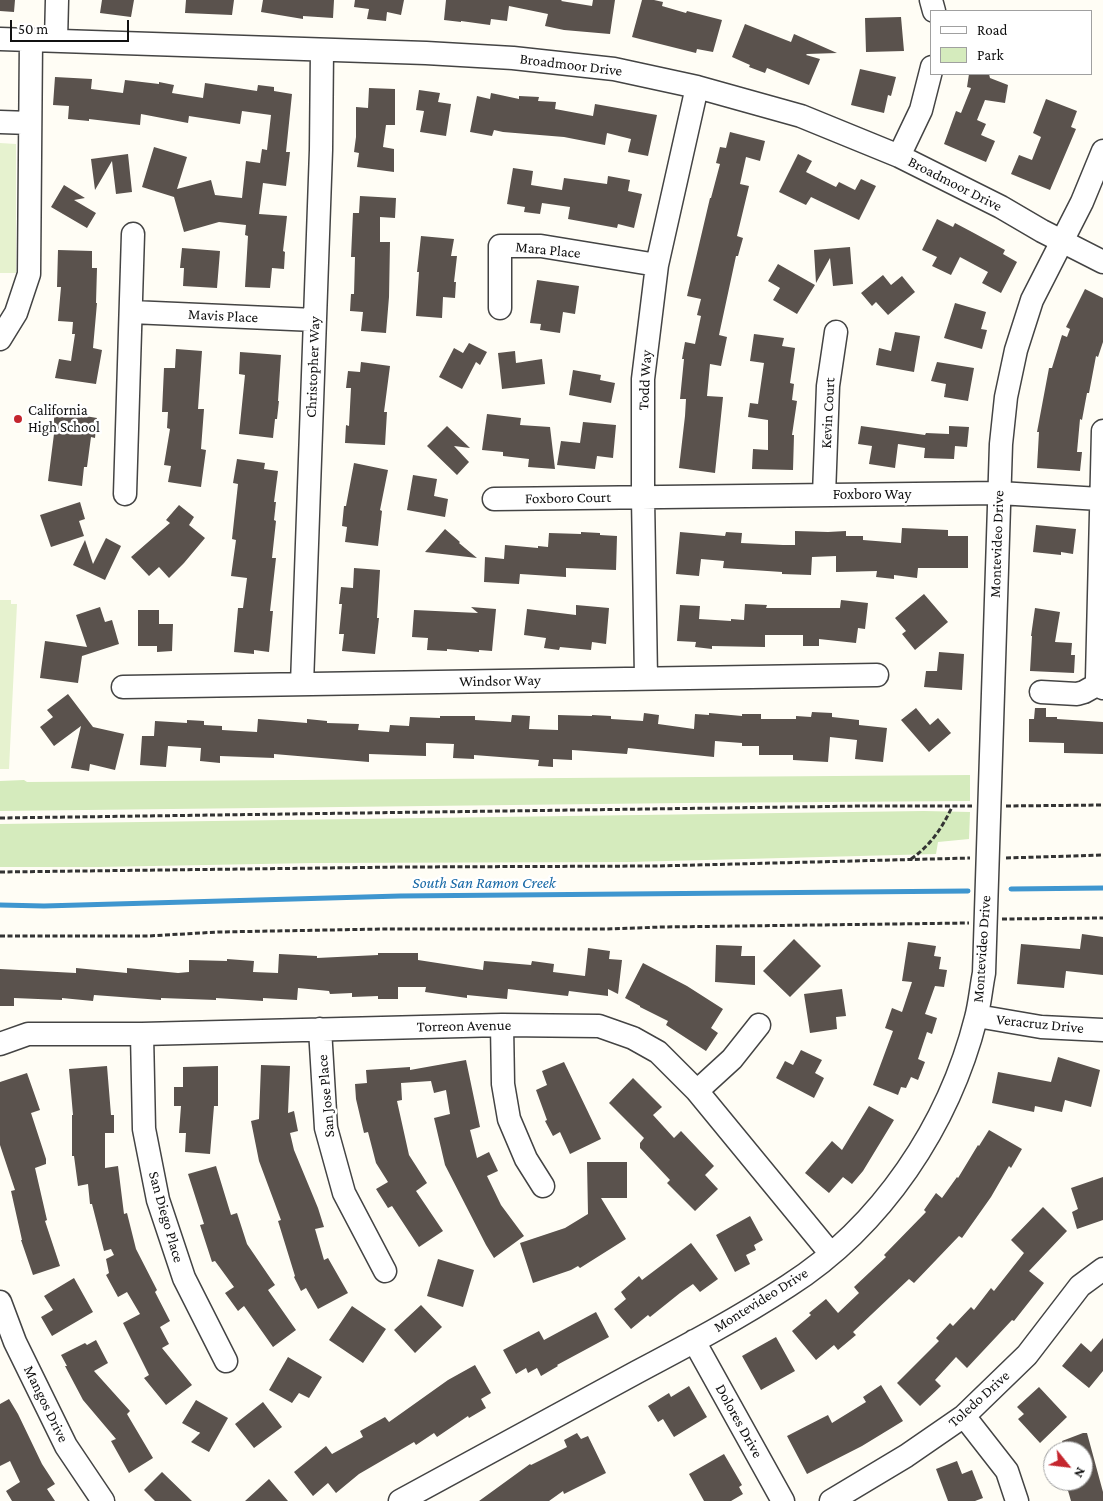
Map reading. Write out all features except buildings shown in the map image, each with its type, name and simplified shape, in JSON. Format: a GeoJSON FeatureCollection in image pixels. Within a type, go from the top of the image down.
{"type":"FeatureCollection","features":[{"type":"Feature","properties":{"kind":"street"},"geometry":{"type":"LineString","coordinates":[[56,41],[57,0]]}},
{"type":"Feature","properties":{"kind":"street","name":"Broadmoor Drive"},"geometry":{"type":"LineString","coordinates":[[0,39],[426,53],[513,58],[614,69],[697,87],[801,116],[899,156],[1001,207],[1062,242],[1103,262]]}},
{"type":"Feature","properties":{"kind":"street"},"geometry":{"type":"LineString","coordinates":[[0,339],[16,314],[29,274],[31,40]]}},
{"type":"Feature","properties":{"kind":"street","name":"Christopher Way"},"geometry":{"type":"LineString","coordinates":[[302,684],[321,159],[322,50]]}},
{"type":"Feature","properties":{"kind":"street"},"geometry":{"type":"LineString","coordinates":[[899,156],[921,110],[930,75]]}},
{"type":"Feature","properties":{"kind":"street","name":"Todd Way"},"geometry":{"type":"LineString","coordinates":[[646,678],[643,379],[657,265],[697,87]]}},
{"type":"Feature","properties":{"kind":"street"},"geometry":{"type":"LineString","coordinates":[[0,122],[30,123]]}},
{"type":"Feature","properties":{"kind":"street","name":"Montevideo Drive"},"geometry":{"type":"LineString","coordinates":[[400,1501],[694,1341],[789,1286],[831,1254],[866,1220],[901,1178],[934,1129],[962,1066],[977,1016],[984,973],[999,493],[1001,444],[1006,397],[1016,350],[1032,300],[1089,187],[1103,151]]}},
{"type":"Feature","properties":{"kind":"street"},"geometry":{"type":"LineString","coordinates":[[125,494],[133,234]]}},
{"type":"Feature","properties":{"kind":"street","name":"Mara Place"},"geometry":{"type":"LineString","coordinates":[[500,308],[500,246],[541,246],[657,265]]}},
{"type":"Feature","properties":{"kind":"street","name":"Mavis Place"},"geometry":{"type":"LineString","coordinates":[[131,312],[315,320]]}},
{"type":"Feature","properties":{"kind":"street","name":"Kevin Court"},"geometry":{"type":"LineString","coordinates":[[824,494],[828,386],[836,332]]}},
{"type":"Feature","properties":{"kind":"street"},"geometry":{"type":"LineString","coordinates":[[1041,692],[1077,694],[1101,686],[1097,678],[1103,431]]}},
{"type":"Feature","properties":{"kind":"street","name":"Foxboro Way"},"geometry":{"type":"LineString","coordinates":[[643,497],[999,493],[1100,498]]}},
{"type":"Feature","properties":{"kind":"street","name":"Foxboro Court"},"geometry":{"type":"LineString","coordinates":[[494,500],[643,497]]}},
{"type":"Feature","properties":{"kind":"street","name":"Windsor Way"},"geometry":{"type":"LineString","coordinates":[[123,686],[877,675]]}},
{"type":"Feature","properties":{"kind":"street","name":"Veracruz Drive"},"geometry":{"type":"LineString","coordinates":[[977,1016],[1041,1027],[1103,1030]]}},
{"type":"Feature","properties":{"kind":"street"},"geometry":{"type":"LineString","coordinates":[[697,1091],[732,1059],[759,1025]]}},
{"type":"Feature","properties":{"kind":"street"},"geometry":{"type":"LineString","coordinates":[[502,1026],[503,1084],[509,1119],[526,1159],[543,1186]]}},
{"type":"Feature","properties":{"kind":"street","name":"Torreon Avenue"},"geometry":{"type":"LineString","coordinates":[[0,1044],[28,1034],[142,1034],[320,1029],[599,1026],[633,1038],[658,1052],[697,1091],[831,1254]]}},
{"type":"Feature","properties":{"kind":"street","name":"San Jose Place"},"geometry":{"type":"LineString","coordinates":[[320,1029],[326,1128],[344,1193],[385,1271]]}},
{"type":"Feature","properties":{"kind":"street","name":"San Diego Place"},"geometry":{"type":"LineString","coordinates":[[142,1034],[144,1129],[158,1200],[184,1278],[226,1361]]}},
{"type":"Feature","properties":{"kind":"street","name":"Toledo Drive"},"geometry":{"type":"LineString","coordinates":[[832,1501],[906,1456],[964,1416],[1027,1355],[1080,1286],[1103,1269]]}},
{"type":"Feature","properties":{"kind":"street","name":"Mangos Drive"},"geometry":{"type":"LineString","coordinates":[[0,1302],[8,1345],[66,1446],[104,1501]]}},
{"type":"Feature","properties":{"kind":"street","name":"Dolores Drive"},"geometry":{"type":"LineString","coordinates":[[694,1341],[783,1501]]}},
{"type":"Feature","properties":{"kind":"street"},"geometry":{"type":"LineString","coordinates":[[964,1416],[1007,1471],[1017,1501]]}},
{"type":"Feature","properties":{"kind":"path"},"geometry":{"type":"LineString","coordinates":[[0,818],[1103,804]]}},
{"type":"Feature","properties":{"kind":"path"},"geometry":{"type":"LineString","coordinates":[[911,859],[927,847],[935,837],[952,807]]}},
{"type":"Feature","properties":{"kind":"path"},"geometry":{"type":"LineString","coordinates":[[0,872],[657,866],[1103,856]]}},
{"type":"Feature","properties":{"kind":"path"},"geometry":{"type":"LineString","coordinates":[[0,936],[148,936],[218,932],[384,929],[597,930],[986,923],[1005,918],[1103,918]]}},
{"type":"Feature","properties":{"kind":"green space"},"geometry":{"type":"Polygon","coordinates":[[[0,143],[16,144],[16,273],[0,273],[0,143]]]}},
{"type":"Feature","properties":{"kind":"green space"},"geometry":{"type":"Polygon","coordinates":[[[0,600],[11,600],[11,604],[17,604],[9,769],[0,769],[0,600]]]}},
{"type":"Feature","properties":{"kind":"green space"},"geometry":{"type":"Polygon","coordinates":[[[970,775],[970,801],[0,811],[0,781],[24,780],[27,782],[970,775]]]}},
{"type":"Feature","properties":{"kind":"green space"},"geometry":{"type":"Polygon","coordinates":[[[924,811],[970,812],[969,839],[938,842],[936,854],[629,862],[314,863],[0,867],[0,824],[924,811]]]}},
{"type":"Feature","properties":{"kind":"waterway","name":"South San Ramon Creek"},"geometry":{"type":"LineString","coordinates":[[1011,889],[1103,888]]}},
{"type":"Feature","properties":{"kind":"waterway","name":"South San Ramon Creek"},"geometry":{"type":"LineString","coordinates":[[0,905],[44,906],[400,896],[968,891]]}},
{"type":"Feature","properties":{"kind":"place","name":"California High School"},"geometry":{"type":"Point","coordinates":[18,419]}}]}
